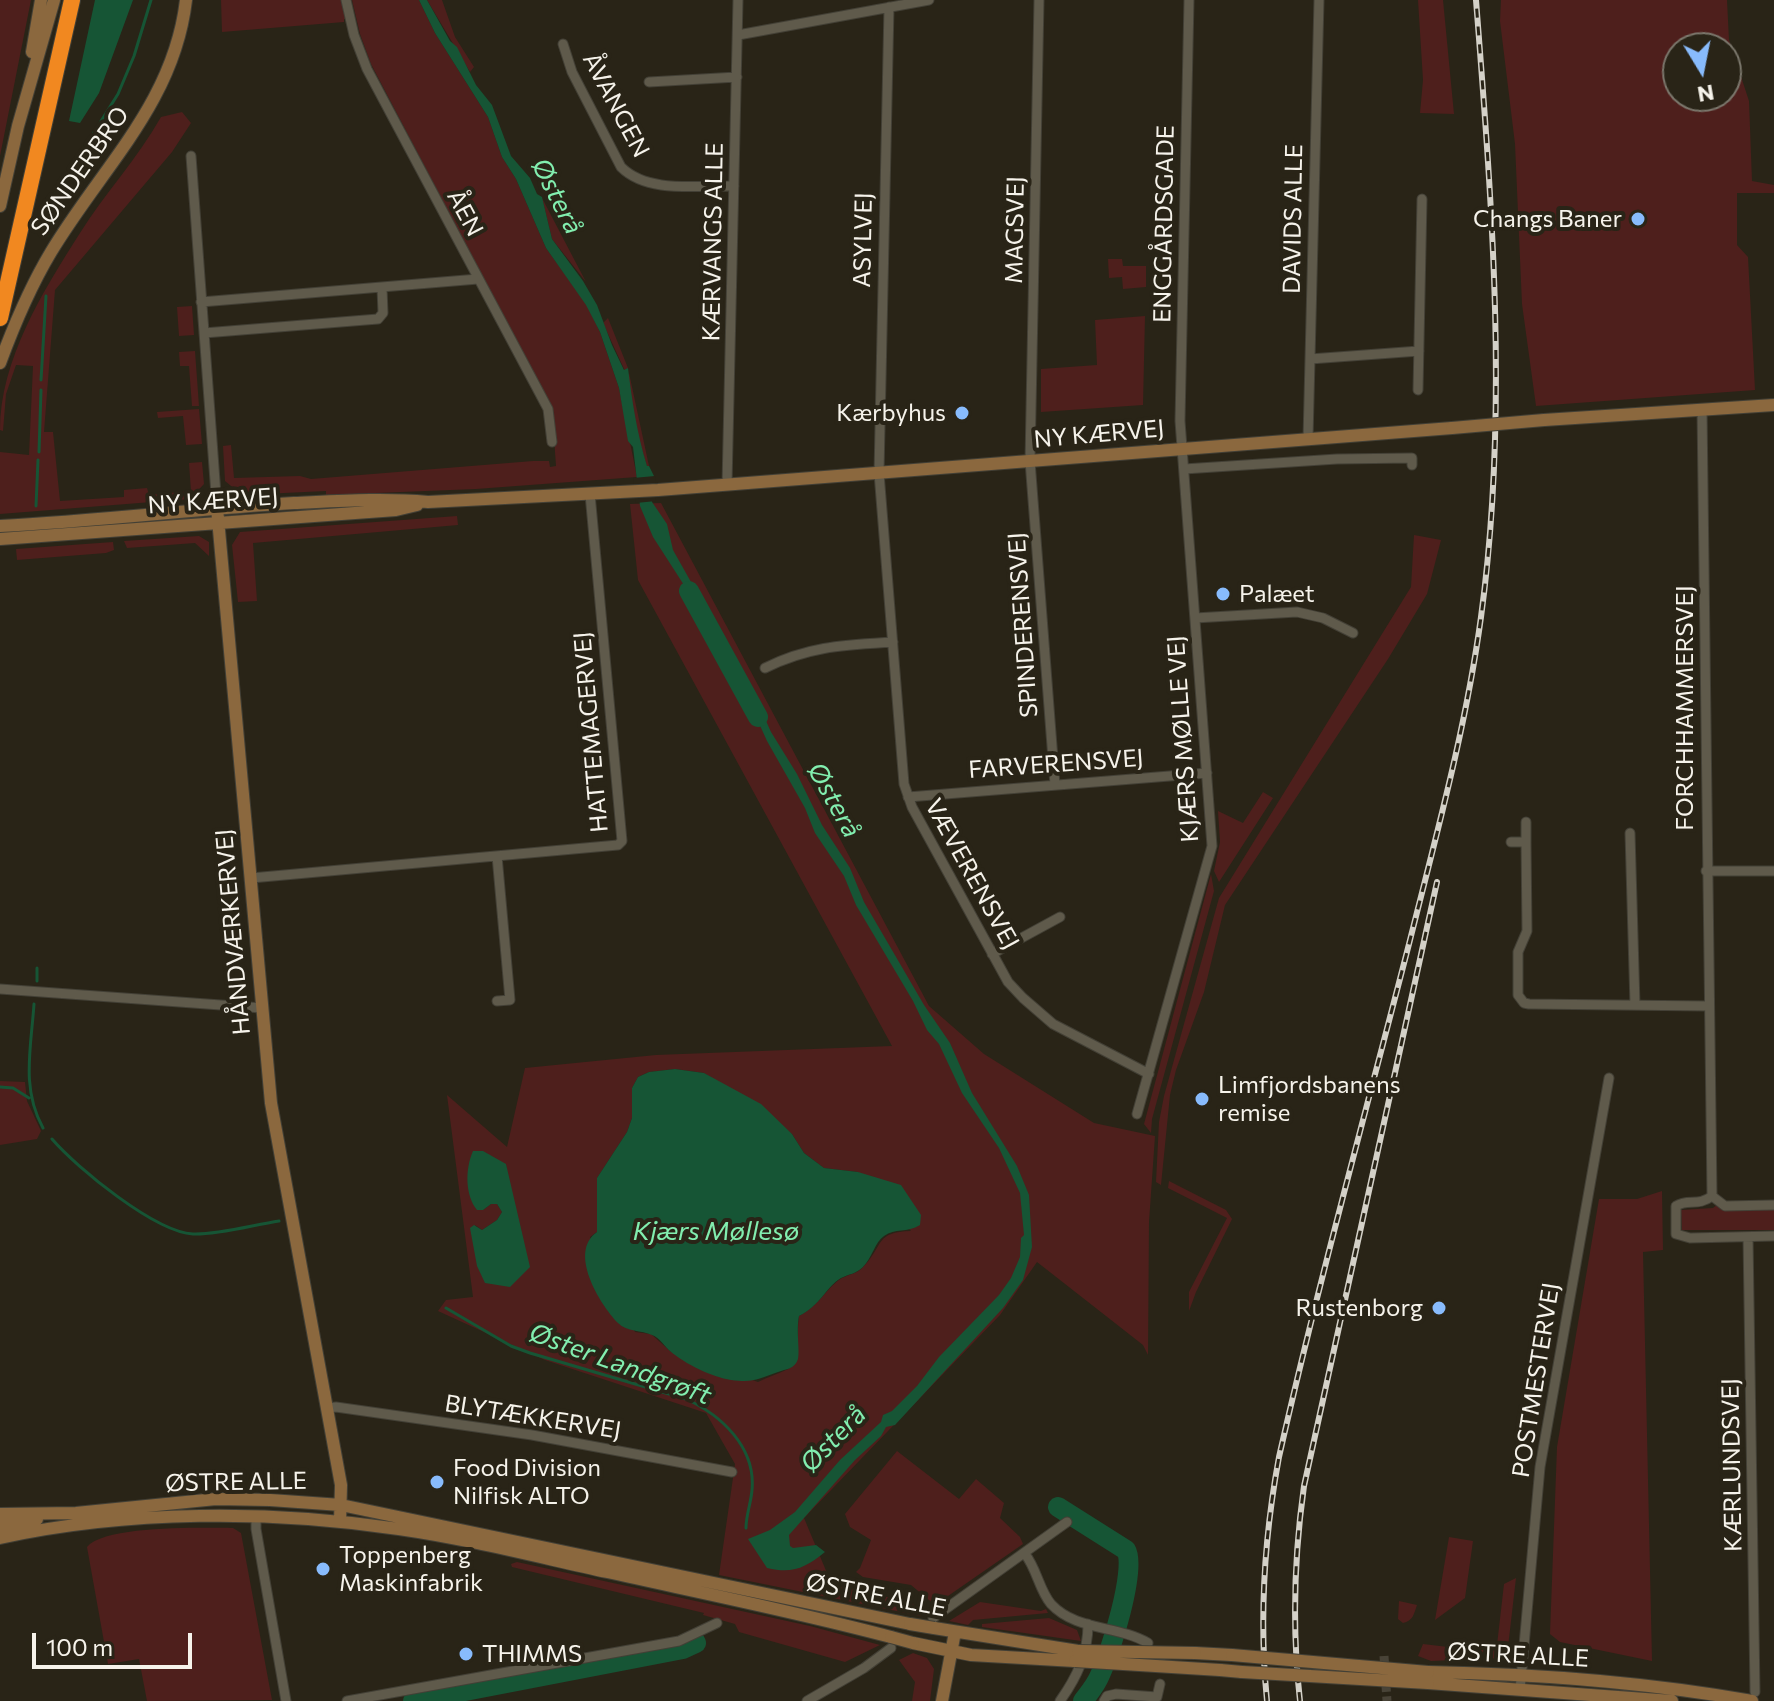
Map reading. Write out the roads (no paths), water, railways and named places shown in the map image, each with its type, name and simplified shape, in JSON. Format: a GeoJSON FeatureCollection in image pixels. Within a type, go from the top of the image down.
{"type":"FeatureCollection","features":[{"type":"Feature","properties":{"kind":"highway"},"geometry":{"type":"LineString","coordinates":[[0,318],[72,0]]}},
{"type":"Feature","properties":{"kind":"street","name":"SØNDERBRO"},"geometry":{"type":"LineString","coordinates":[[0,206],[41,0]]}},
{"type":"Feature","properties":{"kind":"street","name":"SØNDERBRO"},"geometry":{"type":"LineString","coordinates":[[18,126],[54,0]]}},
{"type":"Feature","properties":{"kind":"street","name":"SØNDERBRO"},"geometry":{"type":"LineString","coordinates":[[0,363],[50,252],[151,107],[174,58],[186,0]]}},
{"type":"Feature","properties":{"kind":"street","name":"ÅEN"},"geometry":{"type":"LineString","coordinates":[[346,0],[354,35],[367,69],[548,409],[552,442]]}},
{"type":"Feature","properties":{"kind":"street","name":"KÆRVANGS ALLE"},"geometry":{"type":"LineString","coordinates":[[727,485],[738,0]]}},
{"type":"Feature","properties":{"kind":"street"},"geometry":{"type":"LineString","coordinates":[[738,35],[929,0]]}},
{"type":"Feature","properties":{"kind":"street","name":"MAGSVEJ"},"geometry":{"type":"LineString","coordinates":[[1030,461],[1039,0]]}},
{"type":"Feature","properties":{"kind":"street","name":"ENGGÅRDSGADE"},"geometry":{"type":"LineString","coordinates":[[1182,449],[1180,405],[1189,0]]}},
{"type":"Feature","properties":{"kind":"street","name":"DAVIDS ALLE"},"geometry":{"type":"LineString","coordinates":[[1308,439],[1319,0]]}},
{"type":"Feature","properties":{"kind":"street","name":"ASYLVEJ"},"geometry":{"type":"LineString","coordinates":[[879,473],[889,7]]}},
{"type":"Feature","properties":{"kind":"street","name":"ÅVANGEN"},"geometry":{"type":"LineString","coordinates":[[563,44],[572,72],[621,167],[633,178],[649,184],[734,186]]}},
{"type":"Feature","properties":{"kind":"street"},"geometry":{"type":"LineString","coordinates":[[649,82],[737,77]]}},
{"type":"Feature","properties":{"kind":"street","name":"HÅNDVÆRKERVEJ"},"geometry":{"type":"LineString","coordinates":[[191,156],[217,508],[273,1118],[341,1485],[340,1522]]}},
{"type":"Feature","properties":{"kind":"street"},"geometry":{"type":"LineString","coordinates":[[1418,390],[1422,199]]}},
{"type":"Feature","properties":{"kind":"street"},"geometry":{"type":"LineString","coordinates":[[201,302],[478,279]]}},
{"type":"Feature","properties":{"kind":"street"},"geometry":{"type":"LineString","coordinates":[[204,333],[378,319],[383,313],[382,288]]}},
{"type":"Feature","properties":{"kind":"street"},"geometry":{"type":"LineString","coordinates":[[1310,359],[1419,351]]}},
{"type":"Feature","properties":{"kind":"street","name":"NY KÆRVEJ"},"geometry":{"type":"LineString","coordinates":[[0,526],[217,508],[633,492],[1544,420],[1774,405]]}},
{"type":"Feature","properties":{"kind":"street","name":"FORCHHAMMERSVEJ"},"geometry":{"type":"LineString","coordinates":[[1702,409],[1712,1196]]}},
{"type":"Feature","properties":{"kind":"street","name":"KJÆRS MØLLE VEJ"},"geometry":{"type":"LineString","coordinates":[[1137,1114],[1211,855],[1182,449]]}},
{"type":"Feature","properties":{"kind":"street","name":"NY KÆRVEJ"},"geometry":{"type":"LineString","coordinates":[[1184,469],[1337,459],[1412,458],[1412,465]]}},
{"type":"Feature","properties":{"kind":"street","name":"SPINDERENSVEJ"},"geometry":{"type":"LineString","coordinates":[[1030,461],[1055,785]]}},
{"type":"Feature","properties":{"kind":"street","name":"VÆVERENSVEJ"},"geometry":{"type":"LineString","coordinates":[[879,473],[903,774],[908,797],[1008,982],[1053,1024],[1149,1074]]}},
{"type":"Feature","properties":{"kind":"street","name":"HATTEMAGERVEJ"},"geometry":{"type":"LineString","coordinates":[[251,878],[618,845],[622,841],[590,494]]}},
{"type":"Feature","properties":{"kind":"street","name":"NY KÆRVEJ"},"geometry":{"type":"LineString","coordinates":[[0,539],[396,510],[428,502]]}},
{"type":"Feature","properties":{"kind":"street"},"geometry":{"type":"LineString","coordinates":[[1195,618],[1297,612],[1323,618],[1353,633]]}},
{"type":"Feature","properties":{"kind":"street"},"geometry":{"type":"LineString","coordinates":[[765,668],[807,650],[893,642]]}},
{"type":"Feature","properties":{"kind":"street","name":"FARVERENSVEJ"},"geometry":{"type":"LineString","coordinates":[[908,797],[1207,773]]}},
{"type":"Feature","properties":{"kind":"street"},"geometry":{"type":"LineString","coordinates":[[1526,822],[1527,931],[1518,952],[1520,999],[1529,1004],[1708,1006]]}},
{"type":"Feature","properties":{"kind":"street"},"geometry":{"type":"LineString","coordinates":[[1630,833],[1635,1005]]}},
{"type":"Feature","properties":{"kind":"street"},"geometry":{"type":"LineString","coordinates":[[1511,842],[1526,842]]}},
{"type":"Feature","properties":{"kind":"street"},"geometry":{"type":"LineString","coordinates":[[497,856],[510,1000],[497,1001]]}},
{"type":"Feature","properties":{"kind":"street"},"geometry":{"type":"LineString","coordinates":[[1706,871],[1774,871]]}},
{"type":"Feature","properties":{"kind":"street"},"geometry":{"type":"LineString","coordinates":[[992,954],[1060,917]]}},
{"type":"Feature","properties":{"kind":"street"},"geometry":{"type":"LineString","coordinates":[[0,989],[262,1008]]}},
{"type":"Feature","properties":{"kind":"street","name":"POSTMESTERVEJ"},"geometry":{"type":"LineString","coordinates":[[1520,1690],[1540,1467],[1609,1078]]}},
{"type":"Feature","properties":{"kind":"street"},"geometry":{"type":"LineString","coordinates":[[1774,1205],[1725,1206],[1712,1196],[1704,1202],[1680,1203],[1676,1206],[1674,1228],[1676,1234],[1690,1238],[1774,1236]]}},
{"type":"Feature","properties":{"kind":"street","name":"KÆRLUNDSVEJ"},"geometry":{"type":"LineString","coordinates":[[1748,1237],[1754,1696]]}},
{"type":"Feature","properties":{"kind":"street","name":"BLYTÆKKERVEJ"},"geometry":{"type":"LineString","coordinates":[[327,1408],[516,1433],[732,1472]]}},
{"type":"Feature","properties":{"kind":"street","name":"ØSTRE ALLE"},"geometry":{"type":"LineString","coordinates":[[0,1514],[76,1513],[216,1499],[341,1505],[805,1604],[910,1624],[934,1623],[955,1632],[1077,1656]]}},
{"type":"Feature","properties":{"kind":"street"},"geometry":{"type":"LineString","coordinates":[[0,1526],[76,1513]]}},
{"type":"Feature","properties":{"kind":"street","name":"ØSTRE ALLE"},"geometry":{"type":"LineString","coordinates":[[0,1538],[52,1529],[160,1518],[340,1522],[455,1539],[739,1600],[891,1642],[913,1643],[951,1652],[1259,1656],[1520,1690],[1672,1701]]}},
{"type":"Feature","properties":{"kind":"street"},"geometry":{"type":"LineString","coordinates":[[256,1518],[286,1701]]}},
{"type":"Feature","properties":{"kind":"street"},"geometry":{"type":"LineString","coordinates":[[934,1623],[1067,1522]]}},
{"type":"Feature","properties":{"kind":"street"},"geometry":{"type":"LineString","coordinates":[[1025,1554],[1051,1603],[1074,1621],[1138,1637],[1148,1643]]}},
{"type":"Feature","properties":{"kind":"street"},"geometry":{"type":"LineString","coordinates":[[347,1701],[679,1641],[717,1623]]}},
{"type":"Feature","properties":{"kind":"street"},"geometry":{"type":"LineString","coordinates":[[1060,1701],[1078,1676],[1088,1637],[1088,1624]]}},
{"type":"Feature","properties":{"kind":"street"},"geometry":{"type":"LineString","coordinates":[[942,1701],[955,1632]]}},
{"type":"Feature","properties":{"kind":"street"},"geometry":{"type":"LineString","coordinates":[[807,1701],[864,1668],[891,1642]]}},
{"type":"Feature","properties":{"kind":"street","name":"ØSTRE ALLE"},"geometry":{"type":"LineString","coordinates":[[1428,1678],[1522,1674],[1754,1696]]}},
{"type":"Feature","properties":{"kind":"street"},"geometry":{"type":"LineString","coordinates":[[1104,1701],[1112,1695],[1157,1697],[1160,1684]]}},
{"type":"Feature","properties":{"kind":"water"},"geometry":{"type":"Polygon","coordinates":[[[95,0],[133,0],[99,93],[80,123],[69,121],[95,0]]]}},
{"type":"Feature","properties":{"kind":"water"},"geometry":{"type":"Polygon","coordinates":[[[419,0],[427,0],[450,41],[457,47],[476,85],[492,105],[511,156],[542,197],[552,239],[583,281],[597,305],[624,370],[628,368],[640,441],[647,466],[654,476],[651,483],[652,502],[667,524],[673,550],[745,674],[771,732],[797,774],[822,825],[850,868],[864,902],[924,1005],[950,1043],[972,1093],[1017,1166],[1029,1195],[1032,1247],[1023,1280],[1003,1308],[895,1425],[886,1427],[789,1535],[793,1548],[816,1545],[825,1552],[798,1568],[767,1568],[748,1539],[770,1530],[795,1512],[840,1460],[881,1422],[883,1415],[892,1411],[917,1386],[939,1357],[999,1295],[1020,1257],[1021,1238],[1024,1235],[1020,1193],[999,1148],[962,1093],[939,1044],[927,1030],[856,905],[844,876],[815,833],[805,808],[767,741],[743,688],[717,647],[702,613],[653,537],[640,506],[633,447],[628,441],[619,388],[600,332],[586,305],[546,248],[516,179],[502,157],[488,117],[435,33],[419,0]]]}},
{"type":"Feature","properties":{"kind":"water","name":"Kjærs Møllesø"},"geometry":{"type":"Polygon","coordinates":[[[675,1069],[704,1073],[761,1104],[792,1134],[804,1153],[824,1168],[858,1172],[901,1185],[921,1215],[920,1225],[884,1236],[863,1267],[841,1278],[799,1316],[798,1359],[795,1365],[756,1380],[731,1380],[707,1373],[676,1356],[655,1336],[622,1326],[595,1291],[586,1264],[585,1252],[597,1232],[597,1178],[627,1132],[632,1118],[632,1088],[638,1077],[649,1072],[675,1069]]]}},
{"type":"Feature","properties":{"kind":"water"},"geometry":{"type":"Polygon","coordinates":[[[473,1151],[483,1151],[506,1164],[530,1267],[510,1287],[485,1283],[477,1266],[470,1228],[474,1225],[482,1230],[497,1220],[502,1212],[497,1204],[477,1210],[473,1204],[468,1182],[473,1151]]]}},
{"type":"Feature","properties":{"kind":"waterway","name":"Øster Landgrøft"},"geometry":{"type":"LineString","coordinates":[[48,235],[51,201],[118,94],[134,56],[151,0]]}},
{"type":"Feature","properties":{"kind":"waterway","name":"Øster Landgrøft"},"geometry":{"type":"LineString","coordinates":[[41,380],[46,296]]}},
{"type":"Feature","properties":{"kind":"waterway","name":"Øster Landgrøft"},"geometry":{"type":"LineString","coordinates":[[39,452],[41,390]]}},
{"type":"Feature","properties":{"kind":"waterway","name":"Øster Landgrøft"},"geometry":{"type":"LineString","coordinates":[[36,506],[38,460]]}},
{"type":"Feature","properties":{"kind":"waterway","name":"Østerå"},"geometry":{"type":"LineString","coordinates":[[689,591],[758,717]]}},
{"type":"Feature","properties":{"kind":"waterway","name":"Øster Landgrøft"},"geometry":{"type":"LineString","coordinates":[[37,968],[37,981]]}},
{"type":"Feature","properties":{"kind":"waterway","name":"Øster Landgrøft"},"geometry":{"type":"LineString","coordinates":[[34,1004],[30,1083],[36,1113],[43,1128]]}},
{"type":"Feature","properties":{"kind":"waterway"},"geometry":{"type":"LineString","coordinates":[[0,1087],[13,1088],[29,1098]]}},
{"type":"Feature","properties":{"kind":"waterway","name":"Øster Landgrøft"},"geometry":{"type":"LineString","coordinates":[[52,1139],[79,1166],[118,1197],[177,1231],[213,1233],[279,1221]]}},
{"type":"Feature","properties":{"kind":"waterway","name":"Øster Landgrøft"},"geometry":{"type":"LineString","coordinates":[[446,1308],[511,1346],[686,1399],[712,1414],[734,1434],[748,1460],[752,1490],[746,1528]]}},
{"type":"Feature","properties":{"kind":"waterway"},"geometry":{"type":"LineString","coordinates":[[1058,1507],[1126,1550],[1128,1560],[1125,1592],[1110,1649],[1098,1679],[1083,1701]]}},
{"type":"Feature","properties":{"kind":"waterway","name":"Østerå"},"geometry":{"type":"LineString","coordinates":[[413,1701],[683,1649],[696,1643]]}},
{"type":"Feature","properties":{"kind":"tunnel"},"geometry":{"type":"LineString","coordinates":[[1384,1656],[1387,1701]]}},
{"type":"Feature","properties":{"kind":"railway"},"geometry":{"type":"LineString","coordinates":[[1267,1701],[1263,1640],[1264,1579],[1279,1457],[1450,782],[1481,617],[1489,540],[1496,386],[1492,231],[1476,0]]}},
{"type":"Feature","properties":{"kind":"railway"},"geometry":{"type":"LineString","coordinates":[[1300,1701],[1295,1593],[1304,1486],[1437,882]]}},
{"type":"Feature","properties":{"kind":"place","name":"Changs Baner"},"geometry":{"type":"Point","coordinates":[1638,219]}},
{"type":"Feature","properties":{"kind":"place","name":"Kærbyhus"},"geometry":{"type":"Point","coordinates":[962,413]}},
{"type":"Feature","properties":{"kind":"place","name":"Palæet"},"geometry":{"type":"Point","coordinates":[1223,594]}},
{"type":"Feature","properties":{"kind":"place","name":"Limfjordsbanens remise"},"geometry":{"type":"Point","coordinates":[1202,1099]}},
{"type":"Feature","properties":{"kind":"place","name":"Rustenborg"},"geometry":{"type":"Point","coordinates":[1439,1308]}},
{"type":"Feature","properties":{"kind":"place","name":"Food Division Nilfisk ALTO"},"geometry":{"type":"Point","coordinates":[437,1482]}},
{"type":"Feature","properties":{"kind":"place","name":"Toppenberg Maskinfabrik"},"geometry":{"type":"Point","coordinates":[323,1569]}},
{"type":"Feature","properties":{"kind":"place","name":"THIMMS"},"geometry":{"type":"Point","coordinates":[466,1654]}}]}
